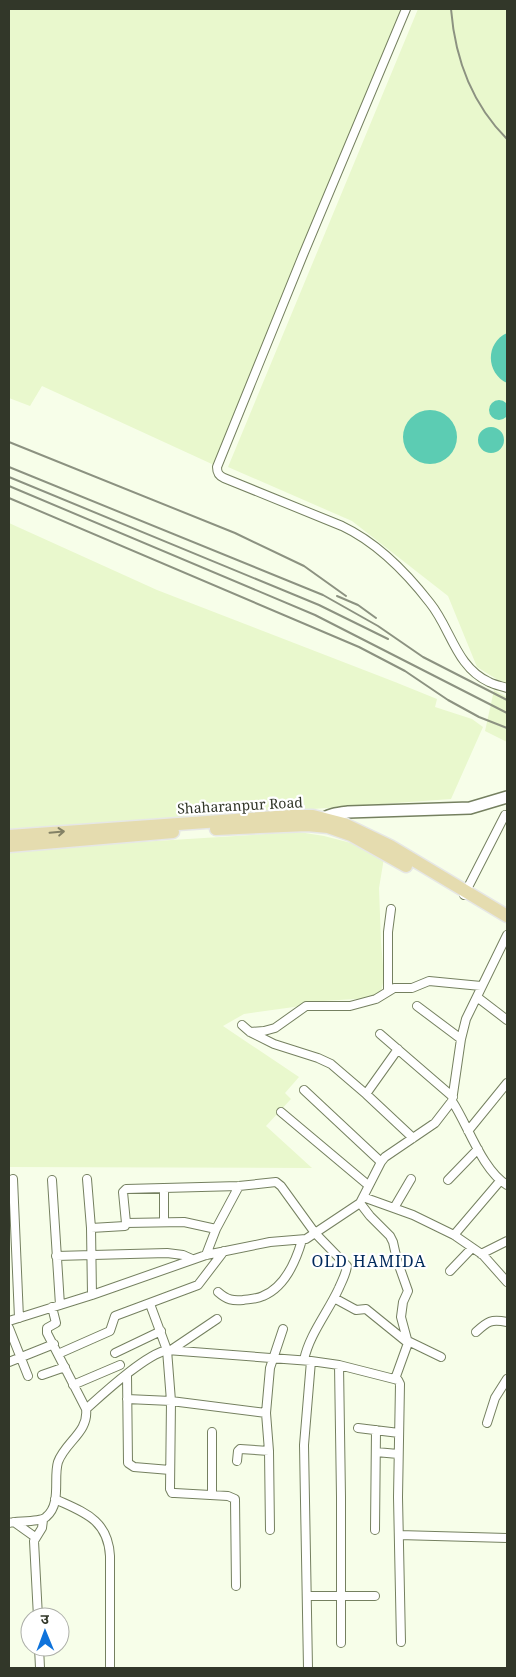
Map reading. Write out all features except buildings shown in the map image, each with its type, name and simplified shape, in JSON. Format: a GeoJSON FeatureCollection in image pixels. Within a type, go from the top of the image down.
{"type":"FeatureCollection","features":[{"type":"Feature","properties":{"kind":"main road"},"geometry":{"type":"LineString","coordinates":[[320,822],[338,814],[364,811],[470,808],[507,797]]}},
{"type":"Feature","properties":{"kind":"main road","name":"Shaharanpur Road"},"geometry":{"type":"LineString","coordinates":[[9,836],[290,816],[313,816],[328,827],[351,835],[507,916]]}},
{"type":"Feature","properties":{"kind":"main road","name":"Shaharanpur Road"},"geometry":{"type":"LineString","coordinates":[[9,846],[195,830],[320,822]]}},
{"type":"Feature","properties":{"kind":"main road","name":"Shaharanpur Road"},"geometry":{"type":"LineString","coordinates":[[464,894],[507,924]]}},
{"type":"Feature","properties":{"kind":"street"},"geometry":{"type":"LineString","coordinates":[[406,9],[303,255],[217,467],[217,472],[219,476],[342,526],[376,546],[432,604],[468,668],[489,682],[507,688]]}},
{"type":"Feature","properties":{"kind":"street"},"geometry":{"type":"LineString","coordinates":[[464,894],[505,816]]}},
{"type":"Feature","properties":{"kind":"street"},"geometry":{"type":"LineString","coordinates":[[388,991],[388,932],[391,909]]}},
{"type":"Feature","properties":{"kind":"street"},"geometry":{"type":"LineString","coordinates":[[9,1322],[206,1255],[270,1242],[302,1240],[315,1233],[361,1200],[381,1162],[390,1153],[435,1123],[453,1099],[461,1039],[466,1019],[507,935]]}},
{"type":"Feature","properties":{"kind":"street"},"geometry":{"type":"LineString","coordinates":[[250,1032],[275,1028],[306,1006],[350,1006],[376,999],[388,991],[397,988],[412,988],[429,982],[481,986]]}},
{"type":"Feature","properties":{"kind":"street"},"geometry":{"type":"LineString","coordinates":[[477,996],[507,1020]]}},
{"type":"Feature","properties":{"kind":"street"},"geometry":{"type":"LineString","coordinates":[[418,1006],[461,1039]]}},
{"type":"Feature","properties":{"kind":"street"},"geometry":{"type":"LineString","coordinates":[[242,1025],[250,1032],[274,1044],[326,1061],[338,1069],[413,1138]]}},
{"type":"Feature","properties":{"kind":"street"},"geometry":{"type":"LineString","coordinates":[[380,1034],[453,1099],[478,1149],[504,1183],[454,1235]]}},
{"type":"Feature","properties":{"kind":"street"},"geometry":{"type":"LineString","coordinates":[[366,1094],[398,1049]]}},
{"type":"Feature","properties":{"kind":"street"},"geometry":{"type":"LineString","coordinates":[[468,1131],[507,1083]]}},
{"type":"Feature","properties":{"kind":"street"},"geometry":{"type":"LineString","coordinates":[[304,1090],[381,1162]]}},
{"type":"Feature","properties":{"kind":"street"},"geometry":{"type":"LineString","coordinates":[[281,1112],[368,1185]]}},
{"type":"Feature","properties":{"kind":"street"},"geometry":{"type":"LineString","coordinates":[[448,1180],[478,1149]]}},
{"type":"Feature","properties":{"kind":"street"},"geometry":{"type":"LineString","coordinates":[[13,1179],[13,1278],[19,1318]]}},
{"type":"Feature","properties":{"kind":"street"},"geometry":{"type":"LineString","coordinates":[[87,1179],[92,1294]]}},
{"type":"Feature","properties":{"kind":"street"},"geometry":{"type":"LineString","coordinates":[[394,1208],[411,1179]]}},
{"type":"Feature","properties":{"kind":"street"},"geometry":{"type":"LineString","coordinates":[[12,1523],[43,1520],[49,1515],[55,1499],[58,1461],[86,1422],[86,1409],[47,1330],[56,1323],[56,1256],[52,1180]]}},
{"type":"Feature","properties":{"kind":"street"},"geometry":{"type":"LineString","coordinates":[[126,1223],[124,1190],[239,1186],[276,1182],[281,1186],[315,1233],[347,1266],[345,1275],[334,1298],[309,1342],[304,1446],[308,1668]]}},
{"type":"Feature","properties":{"kind":"street"},"geometry":{"type":"LineString","coordinates":[[206,1255],[216,1229],[239,1186]]}},
{"type":"Feature","properties":{"kind":"street"},"geometry":{"type":"LineString","coordinates":[[164,1188],[164,1222]]}},
{"type":"Feature","properties":{"kind":"street"},"geometry":{"type":"LineString","coordinates":[[361,1200],[394,1208],[454,1235],[489,1261],[507,1282]]}},
{"type":"Feature","properties":{"kind":"street"},"geometry":{"type":"LineString","coordinates":[[361,1200],[370,1216],[390,1236],[408,1291],[403,1302],[401,1317],[408,1342],[395,1378]]}},
{"type":"Feature","properties":{"kind":"street"},"geometry":{"type":"LineString","coordinates":[[90,1228],[123,1227],[126,1223],[164,1222],[193,1224],[216,1229]]}},
{"type":"Feature","properties":{"kind":"street"},"geometry":{"type":"LineString","coordinates":[[218,1292],[226,1299],[231,1300],[253,1299],[264,1296],[278,1286],[287,1275],[302,1240]]}},
{"type":"Feature","properties":{"kind":"street"},"geometry":{"type":"LineString","coordinates":[[481,1254],[507,1241]]}},
{"type":"Feature","properties":{"kind":"street"},"geometry":{"type":"LineString","coordinates":[[450,1271],[472,1248]]}},
{"type":"Feature","properties":{"kind":"street"},"geometry":{"type":"LineString","coordinates":[[58,1354],[110,1331],[115,1316],[198,1285],[224,1251]]}},
{"type":"Feature","properties":{"kind":"street"},"geometry":{"type":"LineString","coordinates":[[56,1256],[167,1253],[183,1255],[192,1259]]}},
{"type":"Feature","properties":{"kind":"street"},"geometry":{"type":"LineString","coordinates":[[334,1298],[356,1310],[366,1308],[408,1342],[441,1357]]}},
{"type":"Feature","properties":{"kind":"street"},"geometry":{"type":"LineString","coordinates":[[150,1304],[169,1350],[171,1401],[170,1489],[172,1493],[231,1496],[236,1502],[236,1586]]}},
{"type":"Feature","properties":{"kind":"street"},"geometry":{"type":"LineString","coordinates":[[86,1409],[127,1375],[157,1354],[169,1350],[217,1319]]}},
{"type":"Feature","properties":{"kind":"street"},"geometry":{"type":"LineString","coordinates":[[476,1332],[489,1321],[507,1322]]}},
{"type":"Feature","properties":{"kind":"street"},"geometry":{"type":"LineString","coordinates":[[9,1328],[28,1376]]}},
{"type":"Feature","properties":{"kind":"street"},"geometry":{"type":"LineString","coordinates":[[270,1530],[269,1451],[266,1413],[268,1380],[272,1358],[283,1329]]}},
{"type":"Feature","properties":{"kind":"street"},"geometry":{"type":"LineString","coordinates":[[115,1353],[161,1331]]}},
{"type":"Feature","properties":{"kind":"street"},"geometry":{"type":"LineString","coordinates":[[9,1362],[54,1344]]}},
{"type":"Feature","properties":{"kind":"street"},"geometry":{"type":"LineString","coordinates":[[169,1350],[308,1360],[395,1378],[400,1384],[398,1454],[401,1642]]}},
{"type":"Feature","properties":{"kind":"street"},"geometry":{"type":"LineString","coordinates":[[73,1385],[120,1365]]}},
{"type":"Feature","properties":{"kind":"street"},"geometry":{"type":"LineString","coordinates":[[339,1365],[341,1643]]}},
{"type":"Feature","properties":{"kind":"street"},"geometry":{"type":"LineString","coordinates":[[42,1375],[65,1366]]}},
{"type":"Feature","properties":{"kind":"street"},"geometry":{"type":"LineString","coordinates":[[127,1375],[128,1464],[134,1467],[170,1470]]}},
{"type":"Feature","properties":{"kind":"street"},"geometry":{"type":"LineString","coordinates":[[486,1423],[495,1398],[507,1379]]}},
{"type":"Feature","properties":{"kind":"street"},"geometry":{"type":"LineString","coordinates":[[127,1399],[171,1401],[266,1413]]}},
{"type":"Feature","properties":{"kind":"street"},"geometry":{"type":"LineString","coordinates":[[358,1428],[399,1433]]}},
{"type":"Feature","properties":{"kind":"street"},"geometry":{"type":"LineString","coordinates":[[375,1530],[376,1430]]}},
{"type":"Feature","properties":{"kind":"street"},"geometry":{"type":"LineString","coordinates":[[212,1432],[212,1495]]}},
{"type":"Feature","properties":{"kind":"street"},"geometry":{"type":"LineString","coordinates":[[237,1461],[240,1449],[269,1451]]}},
{"type":"Feature","properties":{"kind":"street"},"geometry":{"type":"LineString","coordinates":[[376,1452],[398,1454]]}},
{"type":"Feature","properties":{"kind":"street"},"geometry":{"type":"LineString","coordinates":[[55,1499],[92,1518],[104,1530],[108,1539],[110,1556],[110,1668]]}},
{"type":"Feature","properties":{"kind":"street"},"geometry":{"type":"LineString","coordinates":[[37,1607],[34,1546],[35,1538],[42,1528],[43,1520]]}},
{"type":"Feature","properties":{"kind":"street"},"geometry":{"type":"LineString","coordinates":[[12,1523],[35,1538]]}},
{"type":"Feature","properties":{"kind":"street"},"geometry":{"type":"LineString","coordinates":[[399,1535],[507,1538]]}},
{"type":"Feature","properties":{"kind":"street"},"geometry":{"type":"LineString","coordinates":[[307,1596],[375,1596]]}},
{"type":"Feature","properties":{"kind":"shaded area"},"geometry":{"type":"Polygon","coordinates":[[[9,9],[401,9],[214,465],[42,386],[30,406],[9,398],[9,9]]]}},
{"type":"Feature","properties":{"kind":"shaded area"},"geometry":{"type":"Polygon","coordinates":[[[418,9],[507,9],[506,685],[477,667],[448,596],[352,521],[228,467],[418,9]]]}},
{"type":"Feature","properties":{"kind":"shaded area"},"geometry":{"type":"Polygon","coordinates":[[[9,523],[157,590],[437,699],[435,707],[472,719],[483,727],[451,799],[9,832],[9,523]]]}},
{"type":"Feature","properties":{"kind":"shaded area"},"geometry":{"type":"Polygon","coordinates":[[[494,690],[507,697],[507,742],[485,731],[494,690]]]}},
{"type":"Feature","properties":{"kind":"shaded area"},"geometry":{"type":"Polygon","coordinates":[[[299,832],[355,844],[384,858],[379,888],[384,978],[381,992],[371,998],[323,1001],[244,1014],[223,1026],[299,1077],[285,1093],[291,1099],[266,1126],[312,1168],[9,1167],[9,852],[299,832]]]}},
{"type":"Feature","properties":{"kind":"water"},"geometry":{"type":"Polygon","coordinates":[[[507,333],[507,383],[495,372],[491,358],[495,344],[507,333]]]}},
{"type":"Feature","properties":{"kind":"water"},"geometry":{"type":"Polygon","coordinates":[[[499,400],[506,403],[509,410],[506,417],[499,420],[492,417],[489,410],[492,403],[499,400]]]}},
{"type":"Feature","properties":{"kind":"water"},"geometry":{"type":"Polygon","coordinates":[[[425,410],[435,410],[445,414],[453,422],[457,437],[453,452],[445,460],[435,464],[425,464],[415,460],[407,452],[403,442],[403,432],[407,422],[415,414],[425,410]]]}},
{"type":"Feature","properties":{"kind":"water"},"geometry":{"type":"Polygon","coordinates":[[[491,427],[500,431],[504,440],[500,449],[491,453],[482,449],[478,440],[482,431],[491,427]]]}},
{"type":"Feature","properties":{"kind":"railway"},"geometry":{"type":"LineString","coordinates":[[451,9],[457,45],[467,79],[484,111],[507,139]]}},
{"type":"Feature","properties":{"kind":"railway"},"geometry":{"type":"LineString","coordinates":[[9,442],[235,533],[304,566],[346,596]]}},
{"type":"Feature","properties":{"kind":"railway"},"geometry":{"type":"LineString","coordinates":[[9,467],[323,595],[378,626],[423,657],[507,700]]}},
{"type":"Feature","properties":{"kind":"railway"},"geometry":{"type":"LineString","coordinates":[[9,477],[319,605],[388,639]]}},
{"type":"Feature","properties":{"kind":"railway"},"geometry":{"type":"LineString","coordinates":[[9,486],[315,615],[507,713]]}},
{"type":"Feature","properties":{"kind":"railway"},"geometry":{"type":"LineString","coordinates":[[9,498],[359,647],[405,671],[448,700],[479,717],[507,728]]}},
{"type":"Feature","properties":{"kind":"railway"},"geometry":{"type":"LineString","coordinates":[[337,596],[358,605],[376,618]]}},
{"type":"Feature","properties":{"kind":"district","name":"OLD HAMIDA"},"geometry":{"type":"Point","coordinates":[369,1261]}}]}
